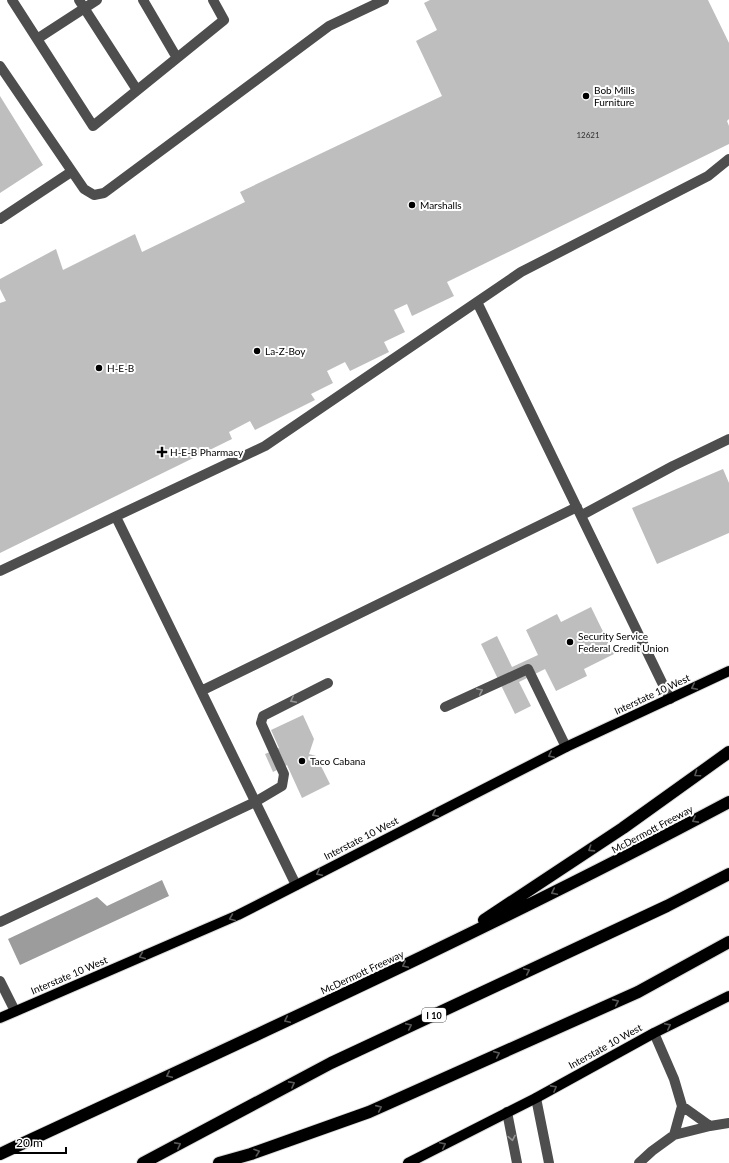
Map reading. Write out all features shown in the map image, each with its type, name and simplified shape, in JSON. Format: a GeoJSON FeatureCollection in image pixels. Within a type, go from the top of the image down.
{"type":"FeatureCollection","features":[{"type":"Feature","properties":{"kind":"highway"},"geometry":{"type":"LineString","coordinates":[[440,949],[623,828],[729,752]]}},
{"type":"Feature","properties":{"kind":"highway","name":"McDermott Freeway"},"geometry":{"type":"LineString","coordinates":[[0,1154],[440,949],[638,850],[729,802]]}},
{"type":"Feature","properties":{"kind":"highway","name":"I 10"},"geometry":{"type":"LineString","coordinates":[[143,1163],[331,1063],[660,909],[729,874]]}},
{"type":"Feature","properties":{"kind":"highway"},"geometry":{"type":"LineString","coordinates":[[219,1163],[251,1154],[369,1112],[638,992],[729,942]]}},
{"type":"Feature","properties":{"kind":"main road","name":"Interstate 10 West"},"geometry":{"type":"LineString","coordinates":[[0,1018],[238,915],[566,747],[729,670]]}},
{"type":"Feature","properties":{"kind":"main road","name":"Interstate 10 West"},"geometry":{"type":"LineString","coordinates":[[408,1163],[536,1098],[654,1033],[729,996]]}},
{"type":"Feature","properties":{"kind":"street"},"geometry":{"type":"LineString","coordinates":[[12,0],[93,126],[224,20],[213,0]]}},
{"type":"Feature","properties":{"kind":"street"},"geometry":{"type":"LineString","coordinates":[[37,39],[82,4],[97,0]]}},
{"type":"Feature","properties":{"kind":"street"},"geometry":{"type":"LineString","coordinates":[[143,0],[177,58]]}},
{"type":"Feature","properties":{"kind":"street"},"geometry":{"type":"LineString","coordinates":[[0,66],[70,172],[84,189],[94,195],[104,193],[329,26],[384,0]]}},
{"type":"Feature","properties":{"kind":"street"},"geometry":{"type":"LineString","coordinates":[[82,4],[137,90]]}},
{"type":"Feature","properties":{"kind":"street"},"geometry":{"type":"LineString","coordinates":[[0,571],[265,446],[521,272],[708,176],[729,159]]}},
{"type":"Feature","properties":{"kind":"street"},"geometry":{"type":"LineString","coordinates":[[0,219],[70,172]]}},
{"type":"Feature","properties":{"kind":"street"},"geometry":{"type":"LineString","coordinates":[[477,302],[580,511],[670,699]]}},
{"type":"Feature","properties":{"kind":"street"},"geometry":{"type":"LineString","coordinates":[[202,691],[729,439]]}},
{"type":"Feature","properties":{"kind":"street"},"geometry":{"type":"LineString","coordinates":[[116,517],[296,885]]}},
{"type":"Feature","properties":{"kind":"street"},"geometry":{"type":"LineString","coordinates":[[445,708],[528,669],[566,747]]}},
{"type":"Feature","properties":{"kind":"street"},"geometry":{"type":"LineString","coordinates":[[0,922],[255,802],[282,786],[284,774],[261,723],[263,716],[328,683]]}},
{"type":"Feature","properties":{"kind":"street"},"geometry":{"type":"LineString","coordinates":[[0,981],[15,1011]]}},
{"type":"Feature","properties":{"kind":"street"},"geometry":{"type":"LineString","coordinates":[[654,1033],[674,1079],[682,1106],[674,1135]]}},
{"type":"Feature","properties":{"kind":"street"},"geometry":{"type":"LineString","coordinates":[[536,1098],[549,1163]]}},
{"type":"Feature","properties":{"kind":"street"},"geometry":{"type":"LineString","coordinates":[[682,1106],[710,1126]]}},
{"type":"Feature","properties":{"kind":"street"},"geometry":{"type":"LineString","coordinates":[[507,1112],[517,1163]]}},
{"type":"Feature","properties":{"kind":"street"},"geometry":{"type":"LineString","coordinates":[[640,1163],[652,1151],[674,1135],[729,1122]]}},
{"type":"Feature","properties":{"kind":"shaded area"},"geometry":{"type":"Polygon","coordinates":[[[162,880],[169,896],[20,965],[8,939],[97,897],[107,906],[162,880]]]}},
{"type":"Feature","properties":{"kind":"building"},"geometry":{"type":"Polygon","coordinates":[[[430,0],[708,0],[729,43],[729,119],[727,121],[729,126],[729,144],[447,282],[454,296],[412,316],[407,304],[394,310],[405,332],[384,342],[389,352],[350,371],[345,362],[327,371],[333,383],[311,394],[315,400],[255,430],[250,421],[229,432],[232,439],[0,553],[0,303],[6,301],[0,289],[0,279],[56,249],[63,270],[135,234],[142,252],[245,202],[240,192],[442,96],[416,41],[437,30],[424,3],[430,0]]]}},
{"type":"Feature","properties":{"kind":"building"},"geometry":{"type":"Polygon","coordinates":[[[0,96],[43,165],[0,193],[0,96]]]}},
{"type":"Feature","properties":{"kind":"building"},"geometry":{"type":"Polygon","coordinates":[[[723,469],[729,483],[729,533],[657,564],[632,508],[723,469]]]}},
{"type":"Feature","properties":{"kind":"building","name":"Security Service Federal Credit Union"},"geometry":{"type":"Polygon","coordinates":[[[591,607],[614,654],[584,669],[587,676],[556,691],[545,669],[519,682],[531,706],[515,714],[481,644],[497,636],[512,667],[538,655],[526,630],[557,614],[561,622],[591,607]]]}},
{"type":"Feature","properties":{"kind":"building","name":"Taco Cabana"},"geometry":{"type":"Polygon","coordinates":[[[303,715],[314,739],[309,754],[316,756],[330,784],[302,798],[287,765],[273,772],[265,754],[279,748],[271,730],[303,715]]]}},
{"type":"Feature","properties":{"kind":"place","name":"Bob Mills Furniture"},"geometry":{"type":"Point","coordinates":[586,96]}},
{"type":"Feature","properties":{"kind":"place","name":"Marshalls"},"geometry":{"type":"Point","coordinates":[412,205]}},
{"type":"Feature","properties":{"kind":"place","name":"La-Z-Boy"},"geometry":{"type":"Point","coordinates":[257,351]}},
{"type":"Feature","properties":{"kind":"place","name":"H-E-B"},"geometry":{"type":"Point","coordinates":[99,368]}},
{"type":"Feature","properties":{"kind":"place","name":"H-E-B Pharmacy"},"geometry":{"type":"Point","coordinates":[162,452]}},
{"type":"Feature","properties":{"kind":"place","name":"Security Service Federal Credit Union"},"geometry":{"type":"Point","coordinates":[570,642]}},
{"type":"Feature","properties":{"kind":"place","name":"Taco Cabana"},"geometry":{"type":"Point","coordinates":[302,761]}}]}
